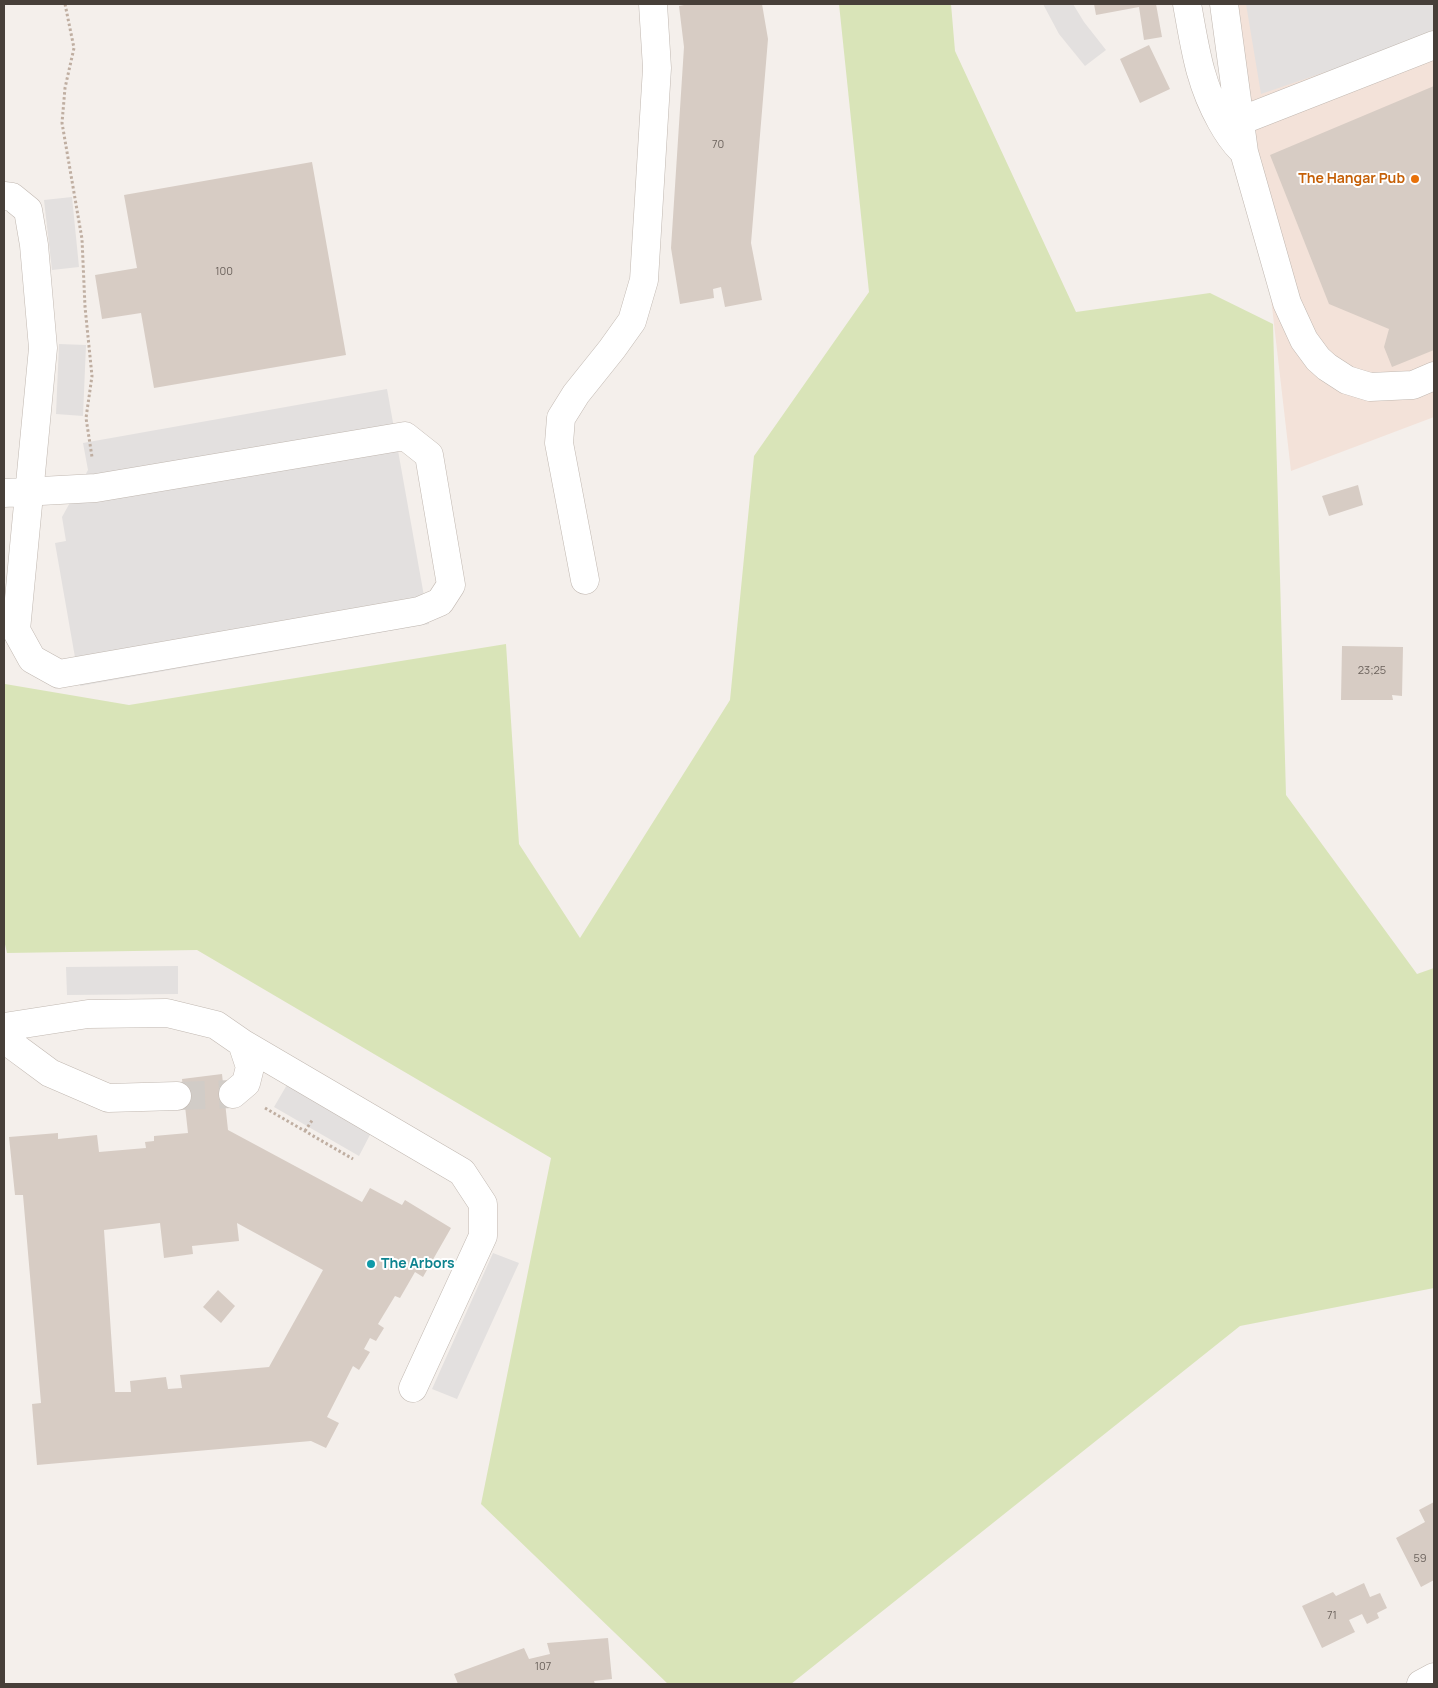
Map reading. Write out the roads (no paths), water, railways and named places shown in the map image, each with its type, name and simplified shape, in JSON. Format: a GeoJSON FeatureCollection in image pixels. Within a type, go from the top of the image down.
{"type":"FeatureCollection","features":[{"type":"Feature","properties":{"kind":"street"},"geometry":{"type":"LineString","coordinates":[[585,580],[560,443],[561,418],[576,394],[632,321],[644,280],[657,68],[653,4]]}},
{"type":"Feature","properties":{"kind":"street"},"geometry":{"type":"LineString","coordinates":[[1187,4],[1199,70],[1205,88],[1214,109],[1233,142],[1244,152]]}},
{"type":"Feature","properties":{"kind":"street"},"geometry":{"type":"LineString","coordinates":[[1224,4],[1244,152],[1287,304],[1304,340],[1318,359],[1327,367],[1347,380],[1370,387],[1413,384],[1434,376]]}},
{"type":"Feature","properties":{"kind":"street"},"geometry":{"type":"LineString","coordinates":[[1240,121],[1434,45]]}},
{"type":"Feature","properties":{"kind":"street"},"geometry":{"type":"LineString","coordinates":[[4,196],[12,197],[28,210],[34,245],[43,348],[17,492],[16,630],[32,659],[59,674],[419,612],[440,602],[451,585],[429,455],[404,436],[96,488],[17,492]]}},
{"type":"Feature","properties":{"kind":"street"},"geometry":{"type":"LineString","coordinates":[[4,1027],[88,1014],[166,1013],[216,1025],[242,1043],[462,1172],[483,1204],[482,1236],[413,1388]]}},
{"type":"Feature","properties":{"kind":"street"},"geometry":{"type":"LineString","coordinates":[[4,1039],[50,1074],[108,1098],[177,1096]]}},
{"type":"Feature","properties":{"kind":"street"},"geometry":{"type":"LineString","coordinates":[[233,1094],[246,1083],[250,1067],[242,1043]]}},
{"type":"Feature","properties":{"kind":"street"},"geometry":{"type":"LineString","coordinates":[[1421,1684],[1434,1677]]}},
{"type":"Feature","properties":{"kind":"tunnel"},"geometry":{"type":"LineString","coordinates":[[177,1096],[233,1094]]}},
{"type":"Feature","properties":{"kind":"place","name":"The Hangar Pub"},"geometry":{"type":"Point","coordinates":[1415,179]}},
{"type":"Feature","properties":{"kind":"place","name":"The Arbors"},"geometry":{"type":"Point","coordinates":[371,1264]}}]}
